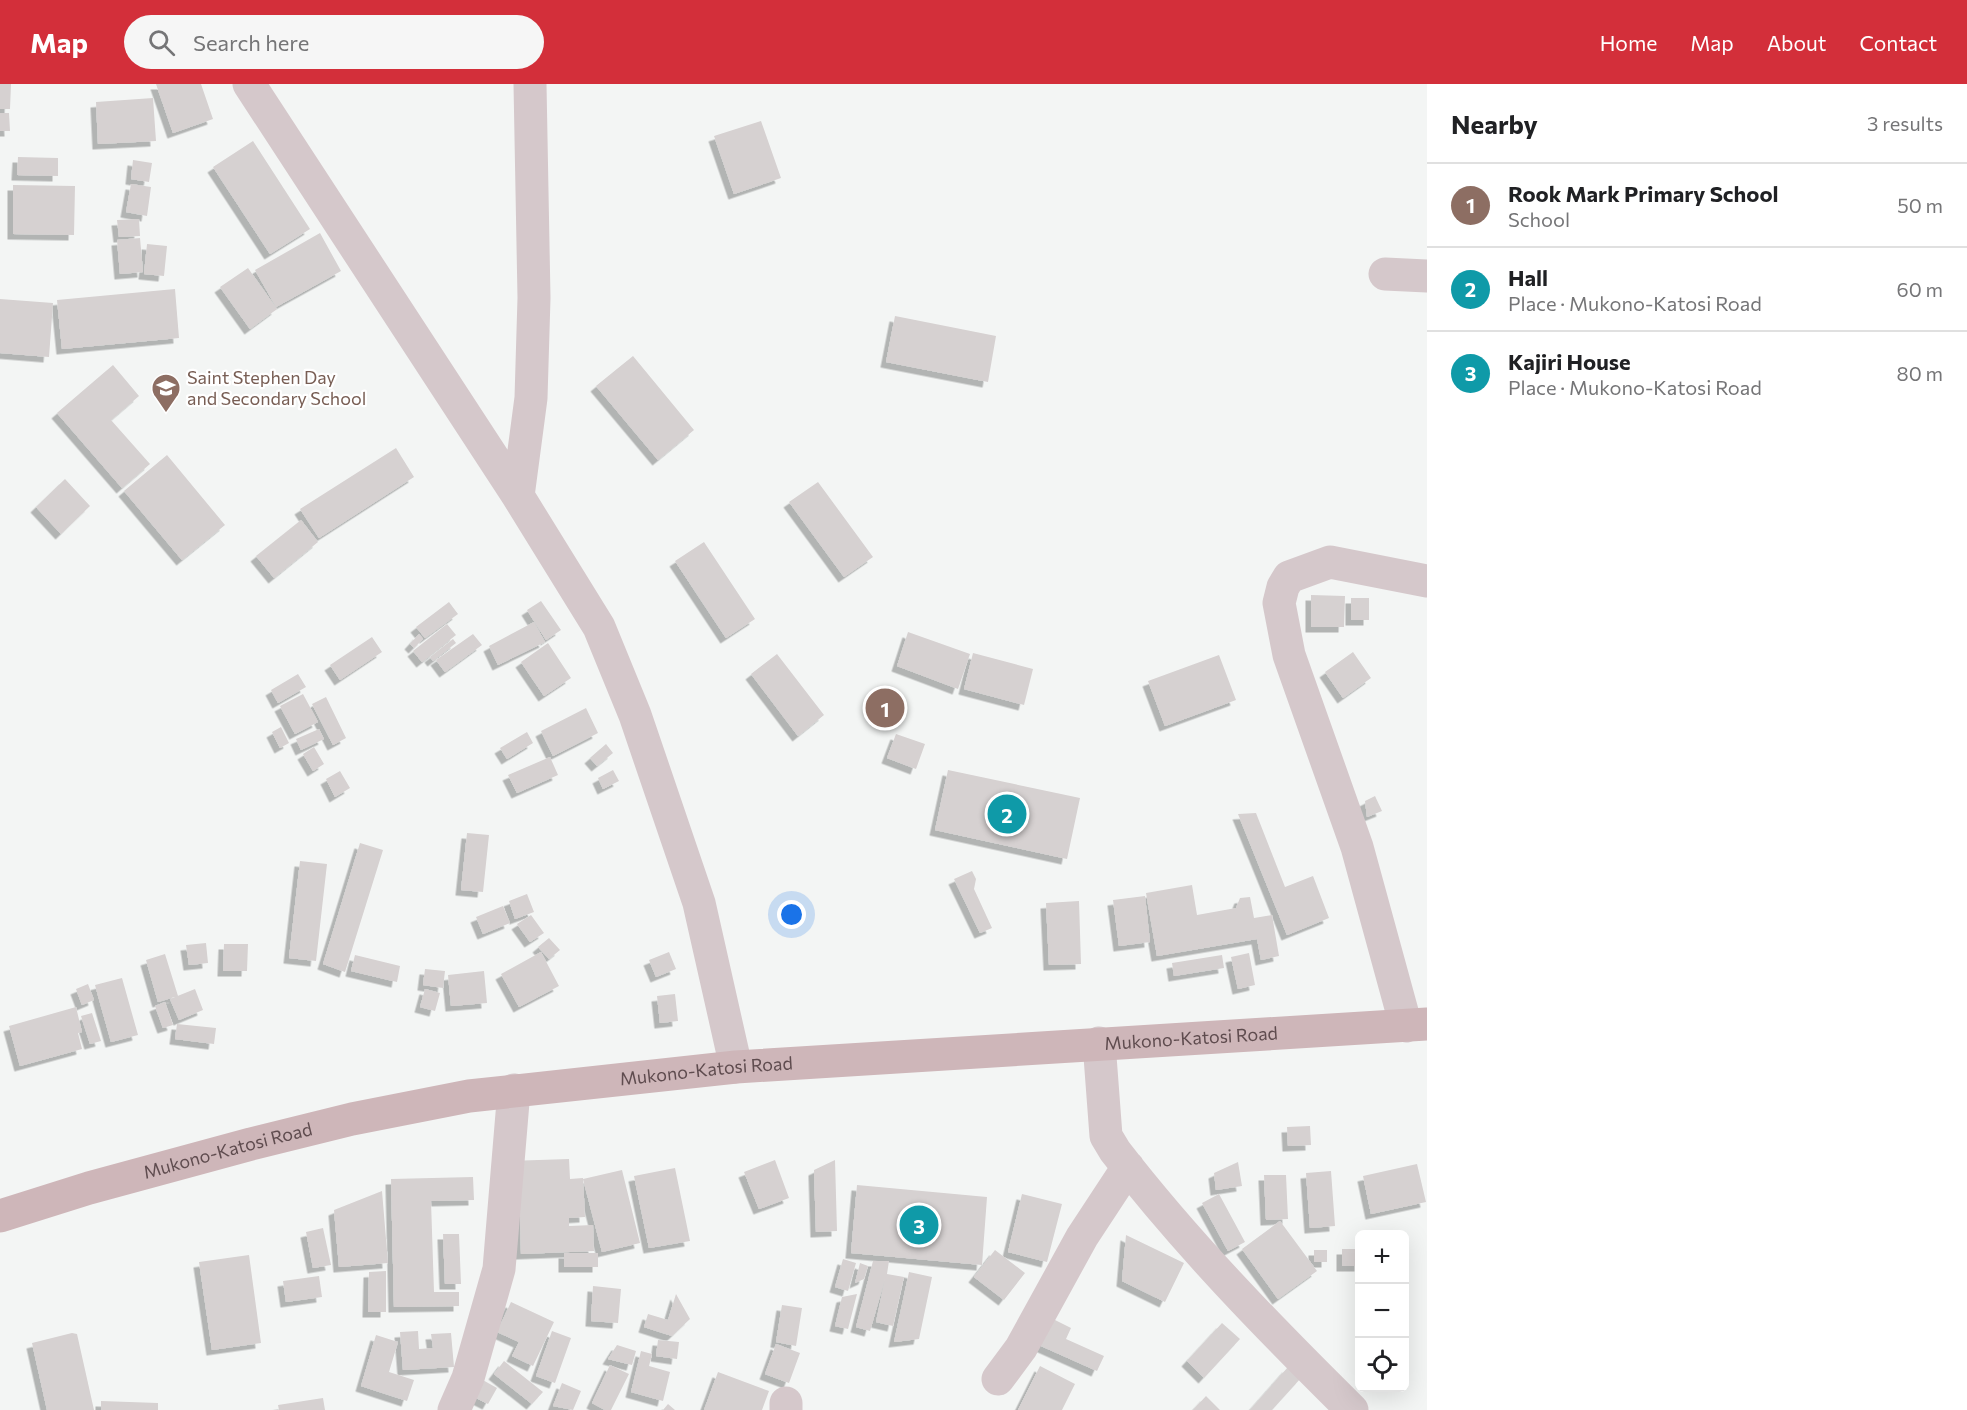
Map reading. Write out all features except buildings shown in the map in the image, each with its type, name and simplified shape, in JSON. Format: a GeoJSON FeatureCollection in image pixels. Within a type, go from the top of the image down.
{"type":"FeatureCollection","features":[{"type":"Feature","properties":{"kind":"main road","name":"Mukono-Katosi Road"},"geometry":{"type":"LineString","coordinates":[[0,1216],[89,1188],[340,1121],[469,1096],[736,1066],[1417,1025]]}},
{"type":"Feature","properties":{"kind":"street"},"geometry":{"type":"LineString","coordinates":[[249,84],[518,496],[599,627],[635,715],[699,903],[736,1066]]}},
{"type":"Feature","properties":{"kind":"street"},"geometry":{"type":"LineString","coordinates":[[518,496],[531,398],[534,309],[530,84]]}},
{"type":"Feature","properties":{"kind":"street"},"geometry":{"type":"LineString","coordinates":[[1385,274],[1427,276]]}},
{"type":"Feature","properties":{"kind":"street"},"geometry":{"type":"LineString","coordinates":[[1417,1025],[1289,655],[1279,603],[1283,587],[1289,577],[1330,562],[1427,581]]}},
{"type":"Feature","properties":{"kind":"street"},"geometry":{"type":"LineString","coordinates":[[1099,1043],[1106,1136],[1128,1167],[1199,1249],[1352,1410]]}},
{"type":"Feature","properties":{"kind":"street"},"geometry":{"type":"LineString","coordinates":[[454,1410],[468,1378],[498,1269],[514,1090]]}},
{"type":"Feature","properties":{"kind":"street"},"geometry":{"type":"LineString","coordinates":[[998,1379],[1021,1348],[1082,1237],[1128,1167]]}},
{"type":"Feature","properties":{"kind":"place","name":"Saint Stephen Day and Secondary School"},"geometry":{"type":"Point","coordinates":[166,414]}},
{"type":"Feature","properties":{"kind":"place","name":"Rook Mark Primary School"},"geometry":{"type":"Point","coordinates":[885,708]}},
{"type":"Feature","properties":{"kind":"place","name":"Hall"},"geometry":{"type":"Point","coordinates":[1007,814]}},
{"type":"Feature","properties":{"kind":"place","name":"Kajiri House"},"geometry":{"type":"Point","coordinates":[919,1225]}}]}
